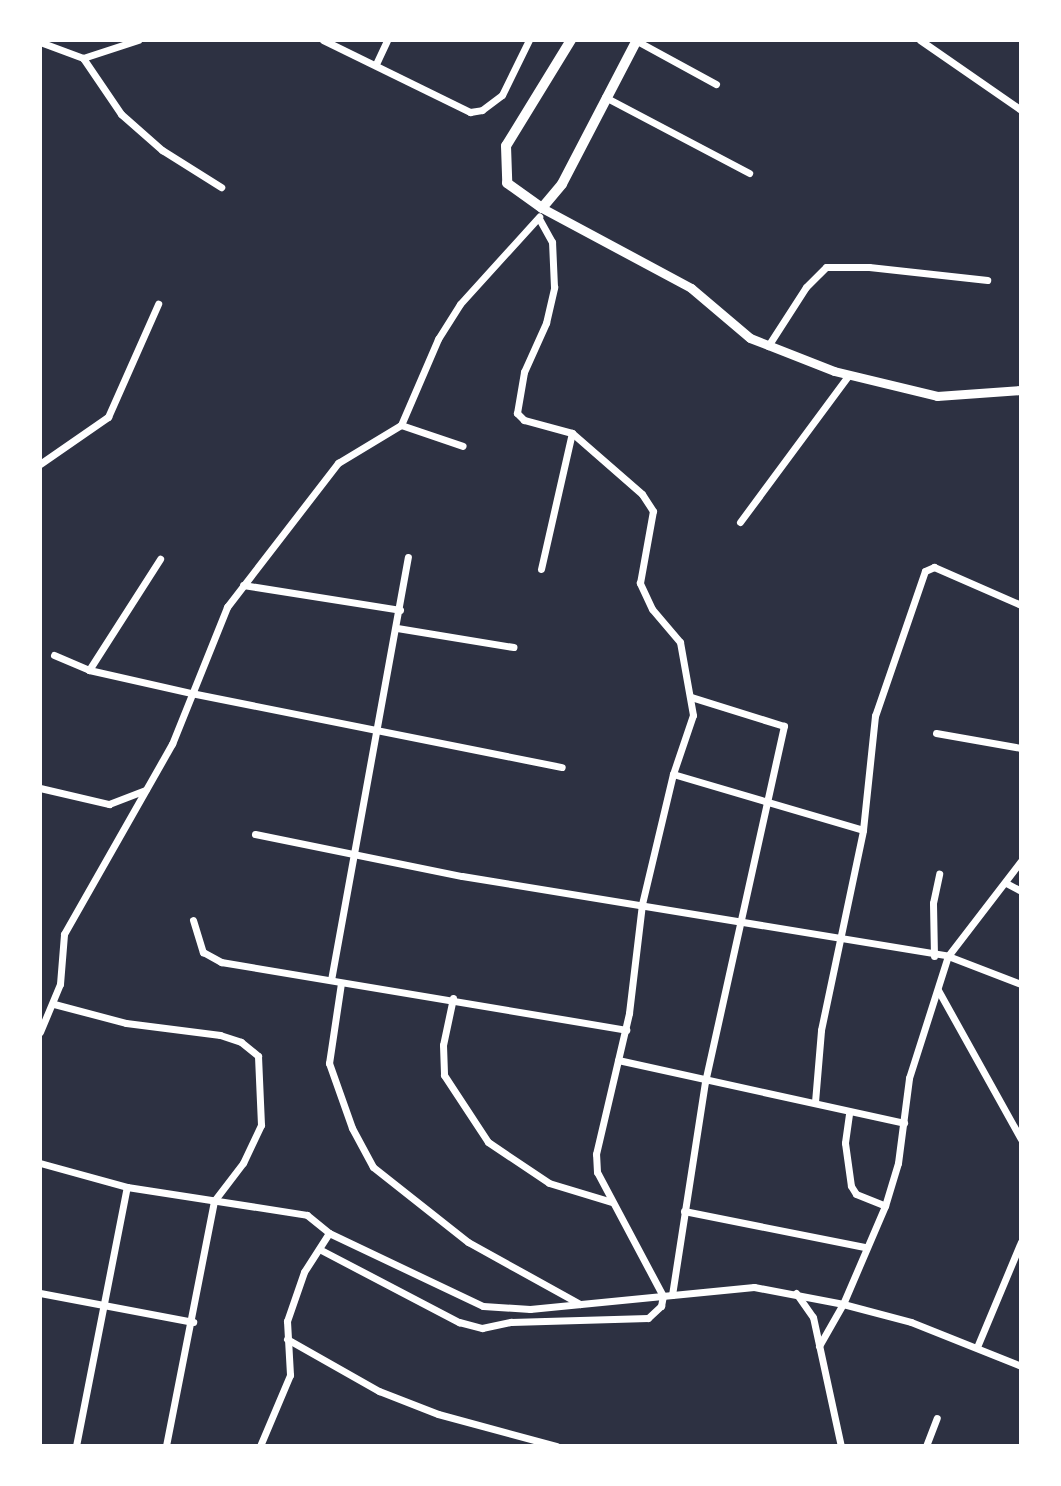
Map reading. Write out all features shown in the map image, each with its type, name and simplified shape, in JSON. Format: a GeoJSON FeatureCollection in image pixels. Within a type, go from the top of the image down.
{"type":"FeatureCollection","features":[{"type":"Feature","properties":{"kind":"main road"},"geometry":{"type":"LineString","coordinates":[[571,40],[506,146],[507,183],[540,213],[691,288],[750,338],[848,376],[944,396],[1021,390]]}},
{"type":"Feature","properties":{"kind":"main road"},"geometry":{"type":"LineString","coordinates":[[540,213],[562,184],[637,41]]}},
{"type":"Feature","properties":{"kind":"street"},"geometry":{"type":"LineString","coordinates":[[83,58],[138,40]]}},
{"type":"Feature","properties":{"kind":"street"},"geometry":{"type":"LineString","coordinates":[[323,40],[376,64],[447,103],[482,110],[511,84],[529,40]]}},
{"type":"Feature","properties":{"kind":"street"},"geometry":{"type":"LineString","coordinates":[[376,64],[387,40]]}},
{"type":"Feature","properties":{"kind":"street"},"geometry":{"type":"LineString","coordinates":[[920,40],[1021,110]]}},
{"type":"Feature","properties":{"kind":"street"},"geometry":{"type":"LineString","coordinates":[[637,41],[716,84]]}},
{"type":"Feature","properties":{"kind":"street"},"geometry":{"type":"LineString","coordinates":[[40,42],[83,58],[121,114],[162,150],[221,187]]}},
{"type":"Feature","properties":{"kind":"street"},"geometry":{"type":"LineString","coordinates":[[605,97],[749,173]]}},
{"type":"Feature","properties":{"kind":"street"},"geometry":{"type":"LineString","coordinates":[[40,1032],[42,1021],[54,1004],[64,934],[172,744],[227,607],[338,463],[401,425],[438,339],[460,304],[540,213],[552,242],[554,287],[546,323],[524,372],[517,413],[524,420],[572,433],[642,494],[653,511],[640,583],[652,609],[680,642],[691,697],[693,715],[673,774],[642,904],[626,1030],[596,1154],[597,1172],[612,1202],[668,1296]]}},
{"type":"Feature","properties":{"kind":"street"},"geometry":{"type":"LineString","coordinates":[[768,346],[806,287],[826,267],[869,267],[987,280]]}},
{"type":"Feature","properties":{"kind":"street"},"geometry":{"type":"LineString","coordinates":[[40,464],[108,417],[158,304]]}},
{"type":"Feature","properties":{"kind":"street"},"geometry":{"type":"LineString","coordinates":[[740,522],[848,376]]}},
{"type":"Feature","properties":{"kind":"street"},"geometry":{"type":"LineString","coordinates":[[401,425],[463,446]]}},
{"type":"Feature","properties":{"kind":"street"},"geometry":{"type":"LineString","coordinates":[[541,569],[572,433]]}},
{"type":"Feature","properties":{"kind":"street"},"geometry":{"type":"LineString","coordinates":[[331,980],[408,557]]}},
{"type":"Feature","properties":{"kind":"street"},"geometry":{"type":"LineString","coordinates":[[89,670],[160,559]]}},
{"type":"Feature","properties":{"kind":"street"},"geometry":{"type":"LineString","coordinates":[[815,1102],[821,1030],[863,830],[881,690],[925,571],[934,567],[1021,605]]}},
{"type":"Feature","properties":{"kind":"street"},"geometry":{"type":"LineString","coordinates":[[243,585],[400,610]]}},
{"type":"Feature","properties":{"kind":"street"},"geometry":{"type":"LineString","coordinates":[[397,628],[513,647]]}},
{"type":"Feature","properties":{"kind":"street"},"geometry":{"type":"LineString","coordinates":[[54,655],[89,670],[191,693],[378,734],[562,767]]}},
{"type":"Feature","properties":{"kind":"street"},"geometry":{"type":"LineString","coordinates":[[321,1250],[459,1322],[482,1328],[511,1322],[648,1318],[657,1314],[668,1296],[705,1082],[784,726],[691,697]]}},
{"type":"Feature","properties":{"kind":"street"},"geometry":{"type":"LineString","coordinates":[[936,733],[1021,748]]}},
{"type":"Feature","properties":{"kind":"street"},"geometry":{"type":"LineString","coordinates":[[673,774],[863,830]]}},
{"type":"Feature","properties":{"kind":"street"},"geometry":{"type":"LineString","coordinates":[[40,788],[109,804],[147,788]]}},
{"type":"Feature","properties":{"kind":"street"},"geometry":{"type":"LineString","coordinates":[[255,834],[739,924],[948,956],[1021,984]]}},
{"type":"Feature","properties":{"kind":"street"},"geometry":{"type":"LineString","coordinates":[[819,1346],[843,1304],[864,1247],[885,1206],[904,1123],[912,1065],[948,956],[1021,861]]}},
{"type":"Feature","properties":{"kind":"street"},"geometry":{"type":"LineString","coordinates":[[934,956],[933,903],[939,874]]}},
{"type":"Feature","properties":{"kind":"street"},"geometry":{"type":"LineString","coordinates":[[1006,883],[1021,891]]}},
{"type":"Feature","properties":{"kind":"street"},"geometry":{"type":"LineString","coordinates":[[193,920],[203,952],[221,962],[453,998],[626,1030]]}},
{"type":"Feature","properties":{"kind":"street"},"geometry":{"type":"LineString","coordinates":[[341,983],[329,1063],[352,1128],[373,1167],[468,1242],[582,1305]]}},
{"type":"Feature","properties":{"kind":"street"},"geometry":{"type":"LineString","coordinates":[[938,990],[1021,1139]]}},
{"type":"Feature","properties":{"kind":"street"},"geometry":{"type":"LineString","coordinates":[[453,998],[443,1045],[444,1075],[488,1142],[549,1183],[612,1202]]}},
{"type":"Feature","properties":{"kind":"street"},"geometry":{"type":"LineString","coordinates":[[54,1004],[126,1023],[220,1035],[241,1042],[258,1056],[261,1125],[243,1163],[214,1201],[193,1322],[166,1446]]}},
{"type":"Feature","properties":{"kind":"street"},"geometry":{"type":"LineString","coordinates":[[618,1060],[705,1082],[815,1102],[849,1114],[904,1123]]}},
{"type":"Feature","properties":{"kind":"street"},"geometry":{"type":"LineString","coordinates":[[849,1114],[845,1143],[851,1186],[856,1194],[885,1206]]}},
{"type":"Feature","properties":{"kind":"street"},"geometry":{"type":"LineString","coordinates":[[40,1163],[127,1187],[307,1215],[329,1233],[483,1306],[582,1305],[754,1287],[843,1304],[977,1347],[1021,1366]]}},
{"type":"Feature","properties":{"kind":"street"},"geometry":{"type":"LineString","coordinates":[[76,1446],[127,1187]]}},
{"type":"Feature","properties":{"kind":"street"},"geometry":{"type":"LineString","coordinates":[[684,1211],[864,1247]]}},
{"type":"Feature","properties":{"kind":"street"},"geometry":{"type":"LineString","coordinates":[[260,1446],[290,1375],[287,1321],[304,1272],[321,1250],[329,1233]]}},
{"type":"Feature","properties":{"kind":"street"},"geometry":{"type":"LineString","coordinates":[[977,1347],[1021,1242]]}},
{"type":"Feature","properties":{"kind":"street"},"geometry":{"type":"LineString","coordinates":[[40,1293],[193,1322]]}},
{"type":"Feature","properties":{"kind":"street"},"geometry":{"type":"LineString","coordinates":[[796,1293],[813,1317],[841,1446]]}},
{"type":"Feature","properties":{"kind":"street"},"geometry":{"type":"LineString","coordinates":[[287,1339],[409,1402],[557,1446]]}},
{"type":"Feature","properties":{"kind":"street"},"geometry":{"type":"LineString","coordinates":[[926,1446],[937,1418]]}}]}
